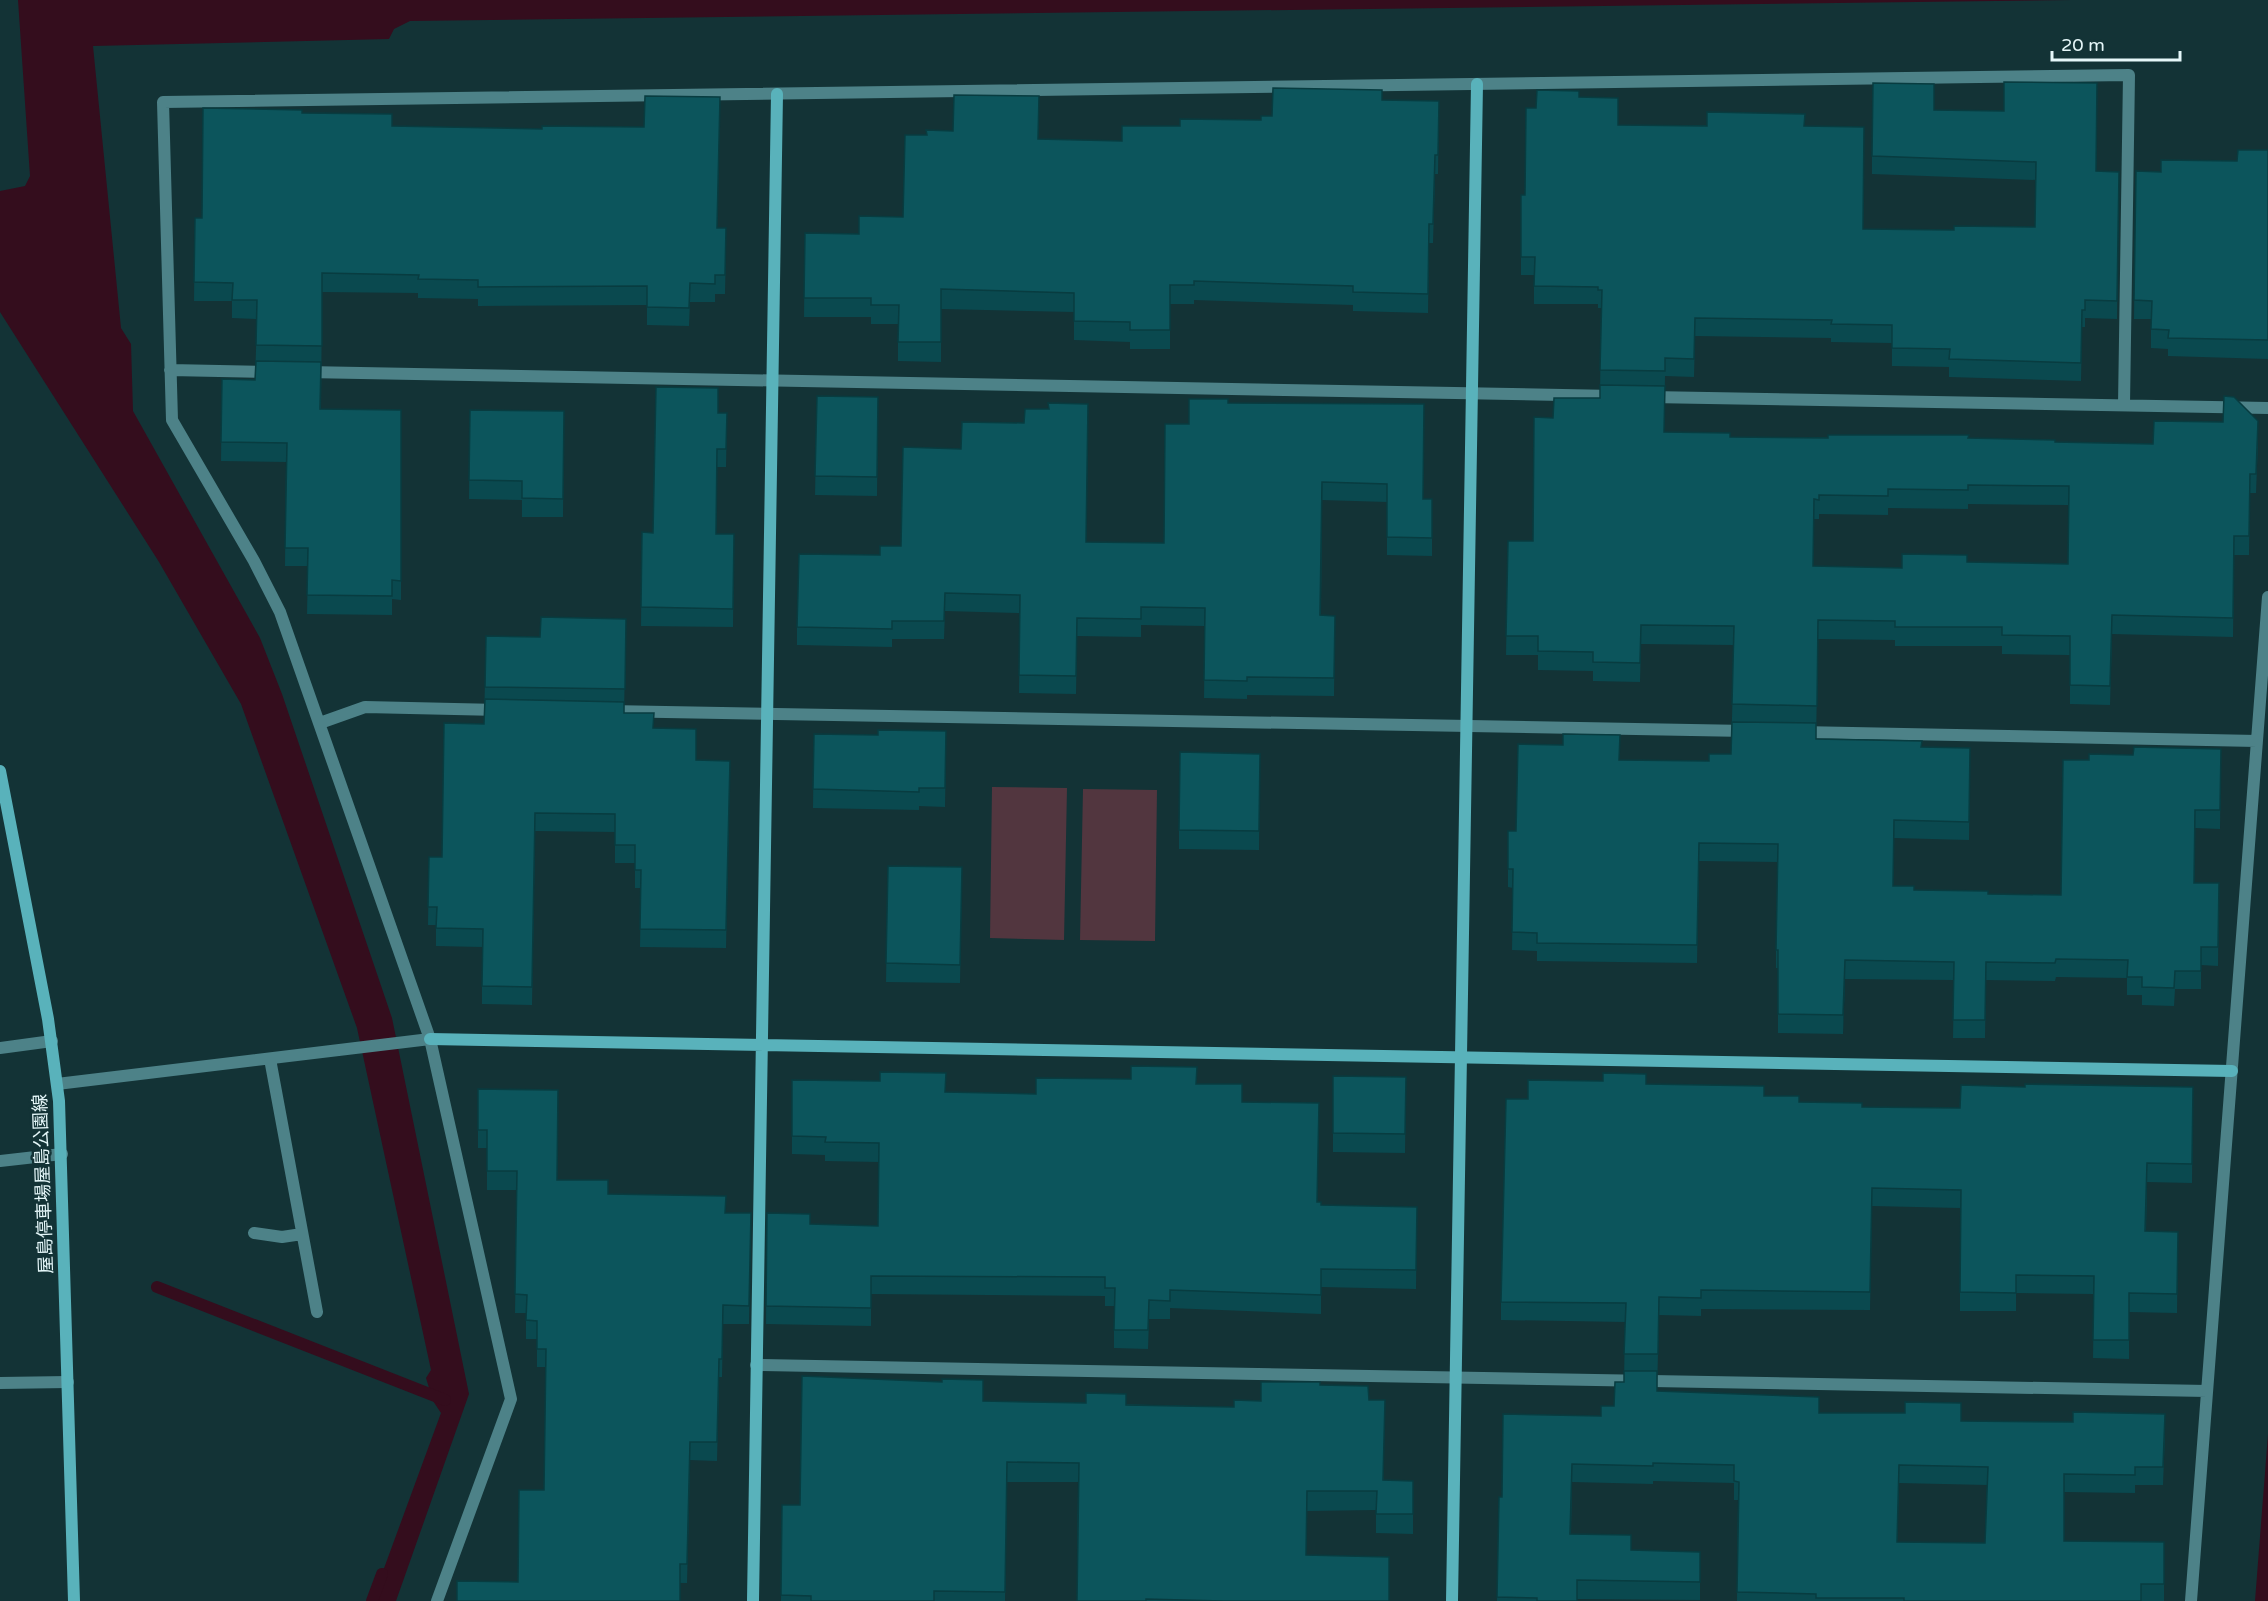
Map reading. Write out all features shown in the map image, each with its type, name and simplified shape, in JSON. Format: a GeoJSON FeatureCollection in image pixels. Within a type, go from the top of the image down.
{"type":"FeatureCollection","features":[{"type":"Feature","properties":{"kind":"street"},"geometry":{"type":"LineString","coordinates":[[437,1601],[511,1399],[430,1039],[287,630],[268,586],[172,420],[163,102],[2129,75],[2124,405]]}},
{"type":"Feature","properties":{"kind":"street"},"geometry":{"type":"LineString","coordinates":[[1452,1601],[1477,84]]}},
{"type":"Feature","properties":{"kind":"street"},"geometry":{"type":"LineString","coordinates":[[753,1601],[777,94]]}},
{"type":"Feature","properties":{"kind":"street"},"geometry":{"type":"LineString","coordinates":[[170,370],[2268,408]]}},
{"type":"Feature","properties":{"kind":"street"},"geometry":{"type":"LineString","coordinates":[[2191,1601],[2268,597]]}},
{"type":"Feature","properties":{"kind":"street"},"geometry":{"type":"LineString","coordinates":[[320,723],[365,707],[507,710]]}},
{"type":"Feature","properties":{"kind":"street"},"geometry":{"type":"LineString","coordinates":[[601,711],[1756,732]]}},
{"type":"Feature","properties":{"kind":"street"},"geometry":{"type":"LineString","coordinates":[[1792,732],[2257,741]]}},
{"type":"Feature","properties":{"kind":"street","name":"屋島停車場屋島公園線"},"geometry":{"type":"LineString","coordinates":[[0,771],[52,1041],[57,1084],[62,1155],[74,1601]]}},
{"type":"Feature","properties":{"kind":"street"},"geometry":{"type":"LineString","coordinates":[[57,1084],[430,1039],[2232,1071]]}},
{"type":"Feature","properties":{"kind":"street"},"geometry":{"type":"LineString","coordinates":[[0,1048],[52,1041]]}},
{"type":"Feature","properties":{"kind":"street"},"geometry":{"type":"LineString","coordinates":[[270,1059],[317,1311]]}},
{"type":"Feature","properties":{"kind":"street"},"geometry":{"type":"LineString","coordinates":[[0,1161],[62,1155]]}},
{"type":"Feature","properties":{"kind":"street"},"geometry":{"type":"LineString","coordinates":[[254,1233],[282,1237],[302,1234]]}},
{"type":"Feature","properties":{"kind":"street"},"geometry":{"type":"LineString","coordinates":[[756,1365],[2207,1391]]}},
{"type":"Feature","properties":{"kind":"street"},"geometry":{"type":"LineString","coordinates":[[0,1383],[68,1382]]}},
{"type":"Feature","properties":{"kind":"shaded area"},"geometry":{"type":"Polygon","coordinates":[[[18,0],[2072,0],[410,21],[394,29],[389,39],[93,46],[121,328],[131,344],[133,411],[260,638],[282,694],[392,1018],[469,1394],[396,1601],[372,1601],[441,1413],[433,1401],[426,1378],[431,1370],[357,1028],[241,704],[159,562],[0,312],[0,191],[25,186],[30,176],[18,0]]]}},
{"type":"Feature","properties":{"kind":"shaded area"},"geometry":{"type":"Polygon","coordinates":[[[992,787],[1067,788],[1064,940],[990,938],[992,787]]]}},
{"type":"Feature","properties":{"kind":"shaded area"},"geometry":{"type":"Polygon","coordinates":[[[1083,789],[1157,790],[1155,941],[1080,940],[1083,789]]]}},
{"type":"Feature","properties":{"kind":"shaded area"},"geometry":{"type":"Polygon","coordinates":[[[2268,1434],[2268,1601],[2255,1601],[2268,1434]]]}},
{"type":"Feature","properties":{"kind":"building"},"geometry":{"type":"Polygon","coordinates":[[[2004,82],[2097,83],[2096,171],[2119,172],[2117,301],[2085,300],[2085,310],[2082,310],[2081,363],[1949,359],[1950,349],[1892,348],[1892,325],[1831,324],[1832,320],[1695,318],[1694,359],[1665,358],[1665,371],[1600,370],[1602,290],[1598,290],[1598,287],[1534,286],[1535,257],[1521,257],[1521,195],[1525,195],[1526,108],[1536,108],[1537,90],[1579,91],[1579,97],[1618,98],[1618,125],[1707,126],[1707,112],[1805,114],[1804,126],[1864,127],[1863,229],[1954,230],[1954,226],[2035,227],[2036,162],[1872,156],[1873,83],[1934,84],[1934,110],[2004,111],[2004,82]]]}},
{"type":"Feature","properties":{"kind":"building"},"geometry":{"type":"Polygon","coordinates":[[[1273,88],[1382,90],[1382,100],[1439,101],[1433,224],[1429,224],[1428,294],[1353,292],[1353,286],[1194,281],[1194,285],[1170,285],[1170,330],[1130,330],[1130,322],[1074,321],[1074,293],[941,289],[941,342],[898,342],[899,305],[871,305],[871,298],[804,298],[805,233],[859,234],[859,216],[903,217],[905,135],[927,135],[926,130],[953,131],[954,95],[1039,96],[1038,139],[1122,141],[1122,126],[1180,126],[1180,119],[1261,120],[1261,116],[1272,116],[1273,88]]]}},
{"type":"Feature","properties":{"kind":"building"},"geometry":{"type":"Polygon","coordinates":[[[645,96],[720,97],[717,228],[726,228],[725,275],[715,275],[715,284],[690,283],[689,308],[647,307],[647,286],[478,287],[478,280],[418,279],[419,275],[322,273],[322,346],[256,345],[257,300],[232,300],[233,283],[194,282],[195,218],[202,218],[203,108],[302,110],[302,113],[392,114],[392,126],[542,129],[542,126],[644,127],[645,96]]]}},
{"type":"Feature","properties":{"kind":"building"},"geometry":{"type":"Polygon","coordinates":[[[2238,150],[2268,150],[2268,340],[2168,338],[2169,330],[2151,329],[2152,301],[2134,300],[2136,171],[2161,172],[2161,160],[2237,161],[2238,150]]]}},
{"type":"Feature","properties":{"kind":"building"},"geometry":{"type":"Polygon","coordinates":[[[256,361],[321,362],[320,409],[401,410],[401,581],[392,580],[392,596],[307,595],[308,548],[285,548],[287,443],[221,442],[222,379],[255,380],[256,361]]]}},
{"type":"Feature","properties":{"kind":"building"},"geometry":{"type":"Polygon","coordinates":[[[1600,385],[1665,386],[1664,432],[1730,433],[1730,437],[1828,438],[1828,435],[1969,435],[1968,438],[2153,444],[2154,421],[2223,422],[2224,396],[2234,397],[2258,421],[2256,474],[2250,474],[2249,536],[2234,536],[2233,618],[2112,615],[2110,686],[2070,685],[2070,636],[2002,635],[2002,627],[1895,627],[1895,621],[1818,620],[1817,706],[1732,704],[1734,626],[1641,625],[1640,663],[1593,662],[1593,652],[1538,651],[1538,636],[1506,636],[1508,541],[1533,541],[1534,417],[1553,418],[1554,398],[1600,398],[1600,385]],[[1968,485],[1968,490],[1888,489],[1888,496],[1819,495],[1819,500],[1814,499],[1813,566],[1902,568],[1902,554],[1967,555],[1967,562],[2068,564],[2069,486],[1968,485]]]}},
{"type":"Feature","properties":{"kind":"building"},"geometry":{"type":"Polygon","coordinates":[[[656,387],[718,388],[718,413],[727,413],[726,449],[717,449],[716,534],[734,534],[733,609],[641,607],[642,532],[653,533],[656,387]]]}},
{"type":"Feature","properties":{"kind":"building"},"geometry":{"type":"Polygon","coordinates":[[[817,396],[878,397],[877,477],[815,476],[817,396]]]}},
{"type":"Feature","properties":{"kind":"building"},"geometry":{"type":"Polygon","coordinates":[[[1189,399],[1228,399],[1228,403],[1424,404],[1423,499],[1432,499],[1432,538],[1387,537],[1387,484],[1322,482],[1320,615],[1335,616],[1334,678],[1247,677],[1247,681],[1204,680],[1205,608],[1141,607],[1141,619],[1077,618],[1076,676],[1019,675],[1020,595],[945,593],[944,621],[892,621],[892,629],[797,627],[799,554],[880,555],[880,546],[901,546],[903,447],[961,449],[962,422],[1024,423],[1025,409],[1049,409],[1048,403],[1088,404],[1086,542],[1164,543],[1165,424],[1189,424],[1189,399]]]}},
{"type":"Feature","properties":{"kind":"building"},"geometry":{"type":"Polygon","coordinates":[[[470,410],[564,411],[563,499],[522,498],[522,481],[469,480],[470,410]]]}},
{"type":"Feature","properties":{"kind":"building"},"geometry":{"type":"Polygon","coordinates":[[[541,617],[626,619],[625,689],[485,687],[486,636],[540,637],[541,617]]]}},
{"type":"Feature","properties":{"kind":"building"},"geometry":{"type":"Polygon","coordinates":[[[485,699],[624,702],[624,713],[654,713],[653,728],[696,729],[696,760],[730,761],[726,930],[640,929],[641,870],[635,870],[635,845],[615,845],[615,814],[535,813],[532,987],[482,986],[483,929],[436,928],[437,907],[428,907],[429,857],[442,857],[444,723],[484,724],[485,699]]]}},
{"type":"Feature","properties":{"kind":"building"},"geometry":{"type":"Polygon","coordinates":[[[1732,722],[1816,723],[1816,739],[1922,741],[1921,747],[1970,748],[1969,822],[1894,820],[1893,886],[1914,886],[1914,890],[2061,895],[2063,760],[2089,760],[2089,754],[2133,755],[2134,747],[2221,749],[2220,810],[2195,810],[2194,883],[2219,883],[2218,947],[2201,947],[2201,971],[2175,971],[2174,988],[2142,987],[2142,977],[2127,977],[2128,960],[2056,959],[2055,963],[1986,962],[1985,1020],[1953,1020],[1954,962],[1845,960],[1843,1015],[1778,1014],[1778,950],[1776,950],[1778,844],[1699,843],[1697,945],[1537,943],[1537,933],[1512,932],[1513,869],[1508,869],[1508,831],[1516,831],[1518,744],[1563,745],[1563,734],[1620,735],[1619,760],[1709,761],[1709,754],[1731,754],[1732,722]]]}},
{"type":"Feature","properties":{"kind":"building"},"geometry":{"type":"Polygon","coordinates":[[[878,730],[946,731],[945,788],[919,788],[919,792],[813,789],[814,734],[878,735],[878,730]]]}},
{"type":"Feature","properties":{"kind":"building"},"geometry":{"type":"Polygon","coordinates":[[[1180,752],[1260,754],[1259,831],[1179,830],[1180,752]]]}},
{"type":"Feature","properties":{"kind":"building"},"geometry":{"type":"Polygon","coordinates":[[[888,866],[962,867],[960,965],[886,963],[888,866]]]}},
{"type":"Feature","properties":{"kind":"building"},"geometry":{"type":"Polygon","coordinates":[[[1131,1066],[1197,1067],[1196,1084],[1242,1084],[1242,1102],[1319,1103],[1317,1202],[1321,1202],[1321,1205],[1417,1207],[1416,1270],[1321,1269],[1321,1295],[1170,1290],[1170,1301],[1149,1300],[1148,1330],[1114,1330],[1115,1288],[1105,1288],[1105,1277],[871,1276],[871,1308],[766,1306],[767,1213],[810,1214],[810,1224],[878,1226],[879,1143],[825,1142],[826,1137],[792,1136],[792,1080],[880,1081],[880,1072],[946,1073],[945,1092],[1036,1094],[1036,1078],[1131,1079],[1131,1066]]]}},
{"type":"Feature","properties":{"kind":"building"},"geometry":{"type":"Polygon","coordinates":[[[1603,1073],[1646,1074],[1646,1084],[1764,1086],[1764,1096],[1799,1096],[1799,1102],[1862,1103],[1862,1107],[1960,1108],[1961,1085],[2193,1087],[2192,1164],[2147,1163],[2145,1231],[2178,1232],[2177,1294],[2129,1293],[2129,1340],[2093,1340],[2094,1276],[2016,1275],[2016,1293],[1960,1292],[1961,1190],[1872,1188],[1870,1292],[1701,1290],[1701,1298],[1659,1297],[1658,1354],[1624,1354],[1626,1303],[1501,1302],[1506,1099],[1528,1099],[1528,1080],[1603,1081],[1603,1073]]]}},
{"type":"Feature","properties":{"kind":"building"},"geometry":{"type":"Polygon","coordinates":[[[1333,1076],[1406,1077],[1405,1134],[1333,1133],[1333,1076]]]}},
{"type":"Feature","properties":{"kind":"building"},"geometry":{"type":"Polygon","coordinates":[[[478,1089],[558,1090],[557,1180],[608,1180],[608,1194],[726,1196],[725,1213],[751,1213],[749,1306],[723,1305],[717,1442],[690,1442],[687,1564],[680,1564],[680,1601],[457,1601],[457,1581],[518,1582],[519,1490],[544,1490],[546,1349],[537,1349],[537,1321],[526,1320],[527,1295],[515,1294],[517,1171],[487,1171],[487,1130],[478,1130],[478,1089]]]}},
{"type":"Feature","properties":{"kind":"building"},"geometry":{"type":"Polygon","coordinates":[[[1624,1371],[1657,1371],[1657,1391],[1819,1397],[1819,1413],[1905,1413],[1905,1402],[1961,1403],[1961,1421],[2073,1422],[2073,1412],[2165,1414],[2163,1467],[2135,1467],[2135,1475],[2064,1474],[2064,1541],[2164,1542],[2164,1584],[2141,1584],[2141,1601],[1904,1601],[1904,1598],[1816,1598],[1816,1594],[1737,1592],[1739,1482],[1734,1481],[1734,1465],[1572,1464],[1570,1534],[1631,1535],[1631,1550],[1700,1552],[1700,1582],[1577,1580],[1577,1601],[1537,1601],[1537,1598],[1497,1597],[1503,1414],[1601,1416],[1601,1406],[1614,1406],[1615,1382],[1624,1382],[1624,1371]],[[1899,1465],[1897,1542],[1985,1543],[1988,1467],[1899,1465]]]}},
{"type":"Feature","properties":{"kind":"building"},"geometry":{"type":"Polygon","coordinates":[[[802,1376],[942,1382],[942,1379],[983,1380],[983,1401],[1086,1403],[1086,1393],[1126,1394],[1126,1405],[1234,1407],[1234,1400],[1261,1401],[1261,1382],[1320,1382],[1320,1385],[1368,1386],[1369,1400],[1385,1400],[1383,1480],[1413,1481],[1413,1514],[1376,1514],[1377,1491],[1307,1491],[1306,1555],[1389,1557],[1389,1601],[1146,1599],[1146,1601],[1077,1601],[1079,1463],[1007,1462],[1005,1592],[934,1591],[934,1601],[811,1601],[811,1596],[781,1595],[782,1505],[800,1505],[802,1376]]]}},
{"type":"Feature","properties":{"kind":"waterway"},"geometry":{"type":"LineString","coordinates":[[157,1287],[445,1400]]}},
{"type":"Feature","properties":{"kind":"waterway"},"geometry":{"type":"LineString","coordinates":[[372,1601],[382,1574]]}}]}
